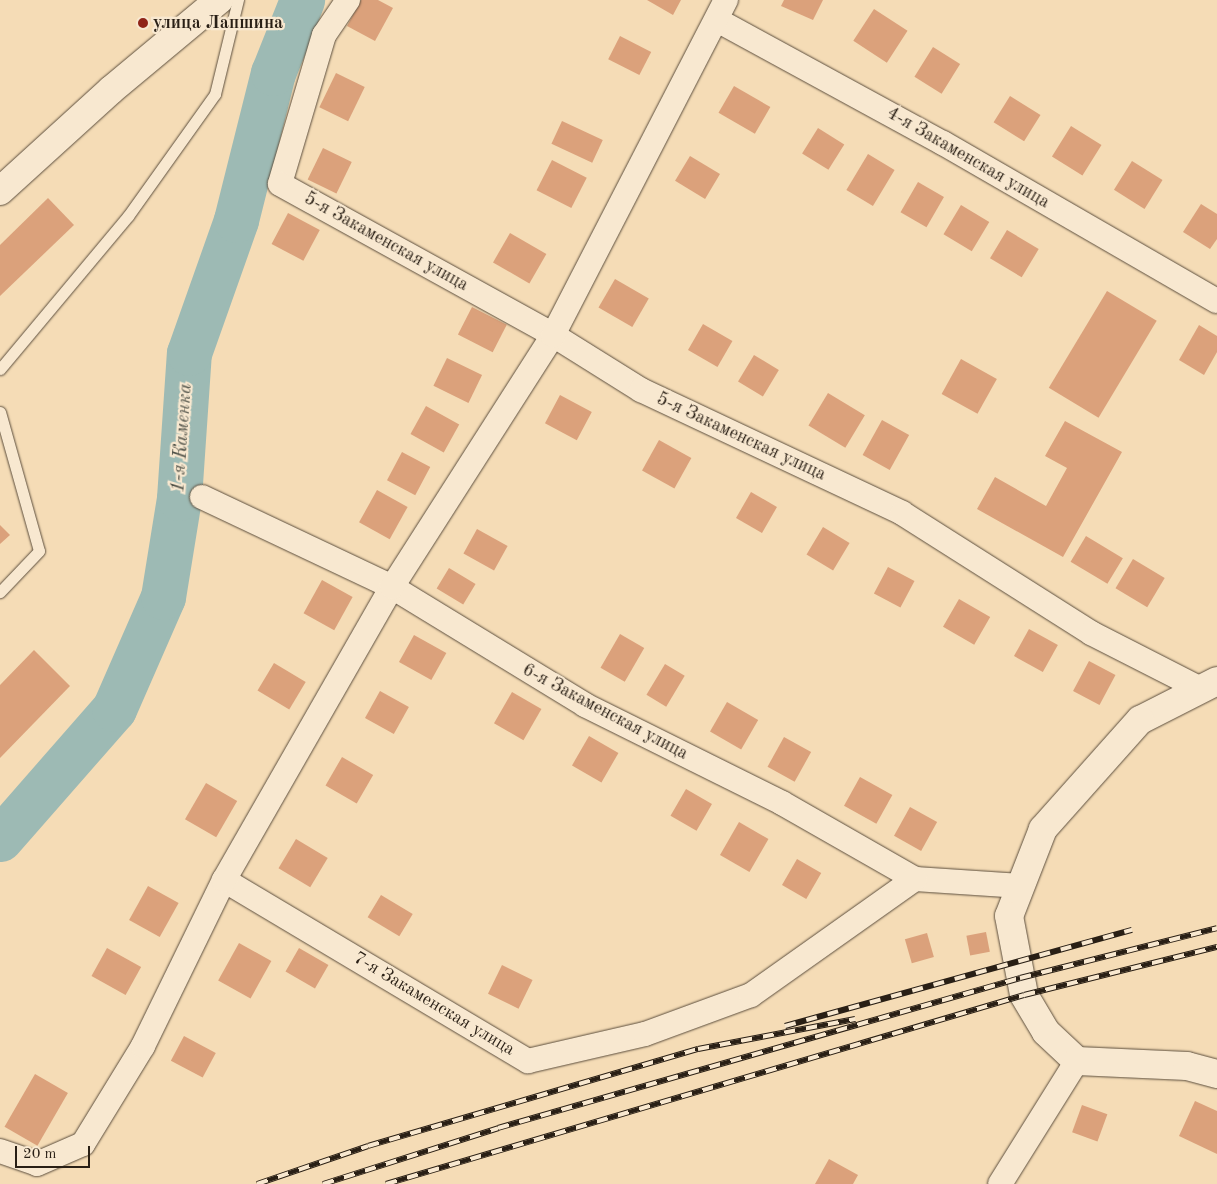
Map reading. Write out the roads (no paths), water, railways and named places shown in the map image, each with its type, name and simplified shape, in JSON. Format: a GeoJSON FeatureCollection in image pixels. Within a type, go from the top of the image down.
{"type":"FeatureCollection","features":[{"type":"Feature","properties":{"kind":"street"},"geometry":{"type":"LineString","coordinates":[[0,192],[111,90],[219,0]]}},
{"type":"Feature","properties":{"kind":"street","name":"5-я Закаменская улица"},"geometry":{"type":"LineString","coordinates":[[348,0],[324,35],[280,184],[553,335],[641,390],[902,513],[1091,633],[1209,685]]}},
{"type":"Feature","properties":{"kind":"street"},"geometry":{"type":"LineString","coordinates":[[0,1151],[37,1164],[83,1144],[143,1046],[224,880],[392,587],[553,335],[721,10]]}},
{"type":"Feature","properties":{"kind":"street","name":"4-я Закаменская улица"},"geometry":{"type":"LineString","coordinates":[[721,10],[943,142],[1217,301]]}},
{"type":"Feature","properties":{"kind":"street","name":"6-я Закаменская улица"},"geometry":{"type":"LineString","coordinates":[[202,497],[392,587],[585,705],[782,803],[915,879],[1021,886]]}},
{"type":"Feature","properties":{"kind":"street"},"geometry":{"type":"LineString","coordinates":[[1209,685],[1140,720],[1043,829],[1009,916],[1024,995],[1046,1032],[1077,1061],[1187,1066],[1217,1074]]}},
{"type":"Feature","properties":{"kind":"street","name":"7-я Закаменская улица"},"geometry":{"type":"LineString","coordinates":[[224,880],[528,1061],[645,1034],[751,995],[915,879]]}},
{"type":"Feature","properties":{"kind":"street"},"geometry":{"type":"LineString","coordinates":[[1000,1184],[1077,1061]]}},
{"type":"Feature","properties":{"kind":"lane"},"geometry":{"type":"LineString","coordinates":[[0,369],[128,216],[215,94],[238,0]]}},
{"type":"Feature","properties":{"kind":"lane"},"geometry":{"type":"LineString","coordinates":[[0,412],[39,551],[0,592]]}},
{"type":"Feature","properties":{"kind":"waterway","name":"1-я Каменка"},"geometry":{"type":"LineString","coordinates":[[0,839],[114,709],[163,597],[179,498],[189,353],[236,220],[273,73],[302,0]]}},
{"type":"Feature","properties":{"kind":"railway"},"geometry":{"type":"LineString","coordinates":[[323,1184],[498,1128],[1020,978],[1217,928]]}},
{"type":"Feature","properties":{"kind":"railway"},"geometry":{"type":"LineString","coordinates":[[785,1026],[1132,930]]}},
{"type":"Feature","properties":{"kind":"railway"},"geometry":{"type":"LineString","coordinates":[[386,1184],[1024,995],[1217,947]]}},
{"type":"Feature","properties":{"kind":"railway"},"geometry":{"type":"LineString","coordinates":[[257,1184],[368,1146],[698,1049],[855,1019]]}},
{"type":"Feature","properties":{"kind":"place","name":"улица Лапшина"},"geometry":{"type":"Point","coordinates":[143,23]}}]}
